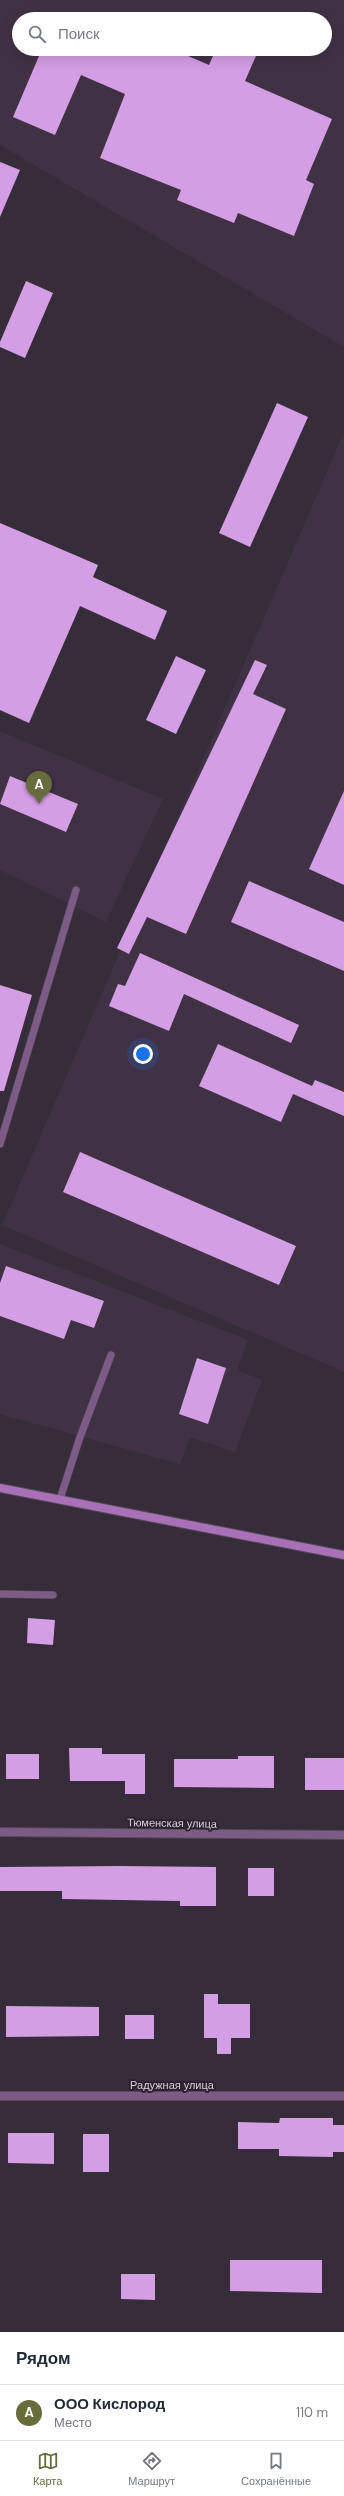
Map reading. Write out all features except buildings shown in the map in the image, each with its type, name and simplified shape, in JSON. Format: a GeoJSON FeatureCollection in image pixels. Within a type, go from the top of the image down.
{"type":"FeatureCollection","features":[{"type":"Feature","properties":{"kind":"main road"},"geometry":{"type":"LineString","coordinates":[[0,1488],[344,1555]]}},
{"type":"Feature","properties":{"kind":"street","name":"Тюменская улица"},"geometry":{"type":"LineString","coordinates":[[0,1832],[344,1835]]}},
{"type":"Feature","properties":{"kind":"street","name":"Радужная улица"},"geometry":{"type":"LineString","coordinates":[[0,2096],[344,2096]]}},
{"type":"Feature","properties":{"kind":"lane"},"geometry":{"type":"LineString","coordinates":[[0,1144],[76,890]]}},
{"type":"Feature","properties":{"kind":"lane"},"geometry":{"type":"LineString","coordinates":[[60,1499],[80,1437],[111,1355]]}},
{"type":"Feature","properties":{"kind":"lane"},"geometry":{"type":"LineString","coordinates":[[0,1594],[53,1595]]}},
{"type":"Feature","properties":{"kind":"shaded area"},"geometry":{"type":"Polygon","coordinates":[[[0,0],[344,0],[344,347],[0,145],[0,0]]]}},
{"type":"Feature","properties":{"kind":"shaded area"},"geometry":{"type":"Polygon","coordinates":[[[344,432],[344,1372],[2,1225],[344,432]]]}},
{"type":"Feature","properties":{"kind":"shaded area"},"geometry":{"type":"Polygon","coordinates":[[[0,731],[163,799],[106,922],[0,870],[0,731]]]}},
{"type":"Feature","properties":{"kind":"shaded area"},"geometry":{"type":"Polygon","coordinates":[[[0,1244],[248,1340],[237,1370],[262,1380],[235,1452],[190,1437],[180,1464],[0,1414],[0,1244]]]}},
{"type":"Feature","properties":{"kind":"place","name":"ООО Кислород"},"geometry":{"type":"Point","coordinates":[39,804]}}]}
